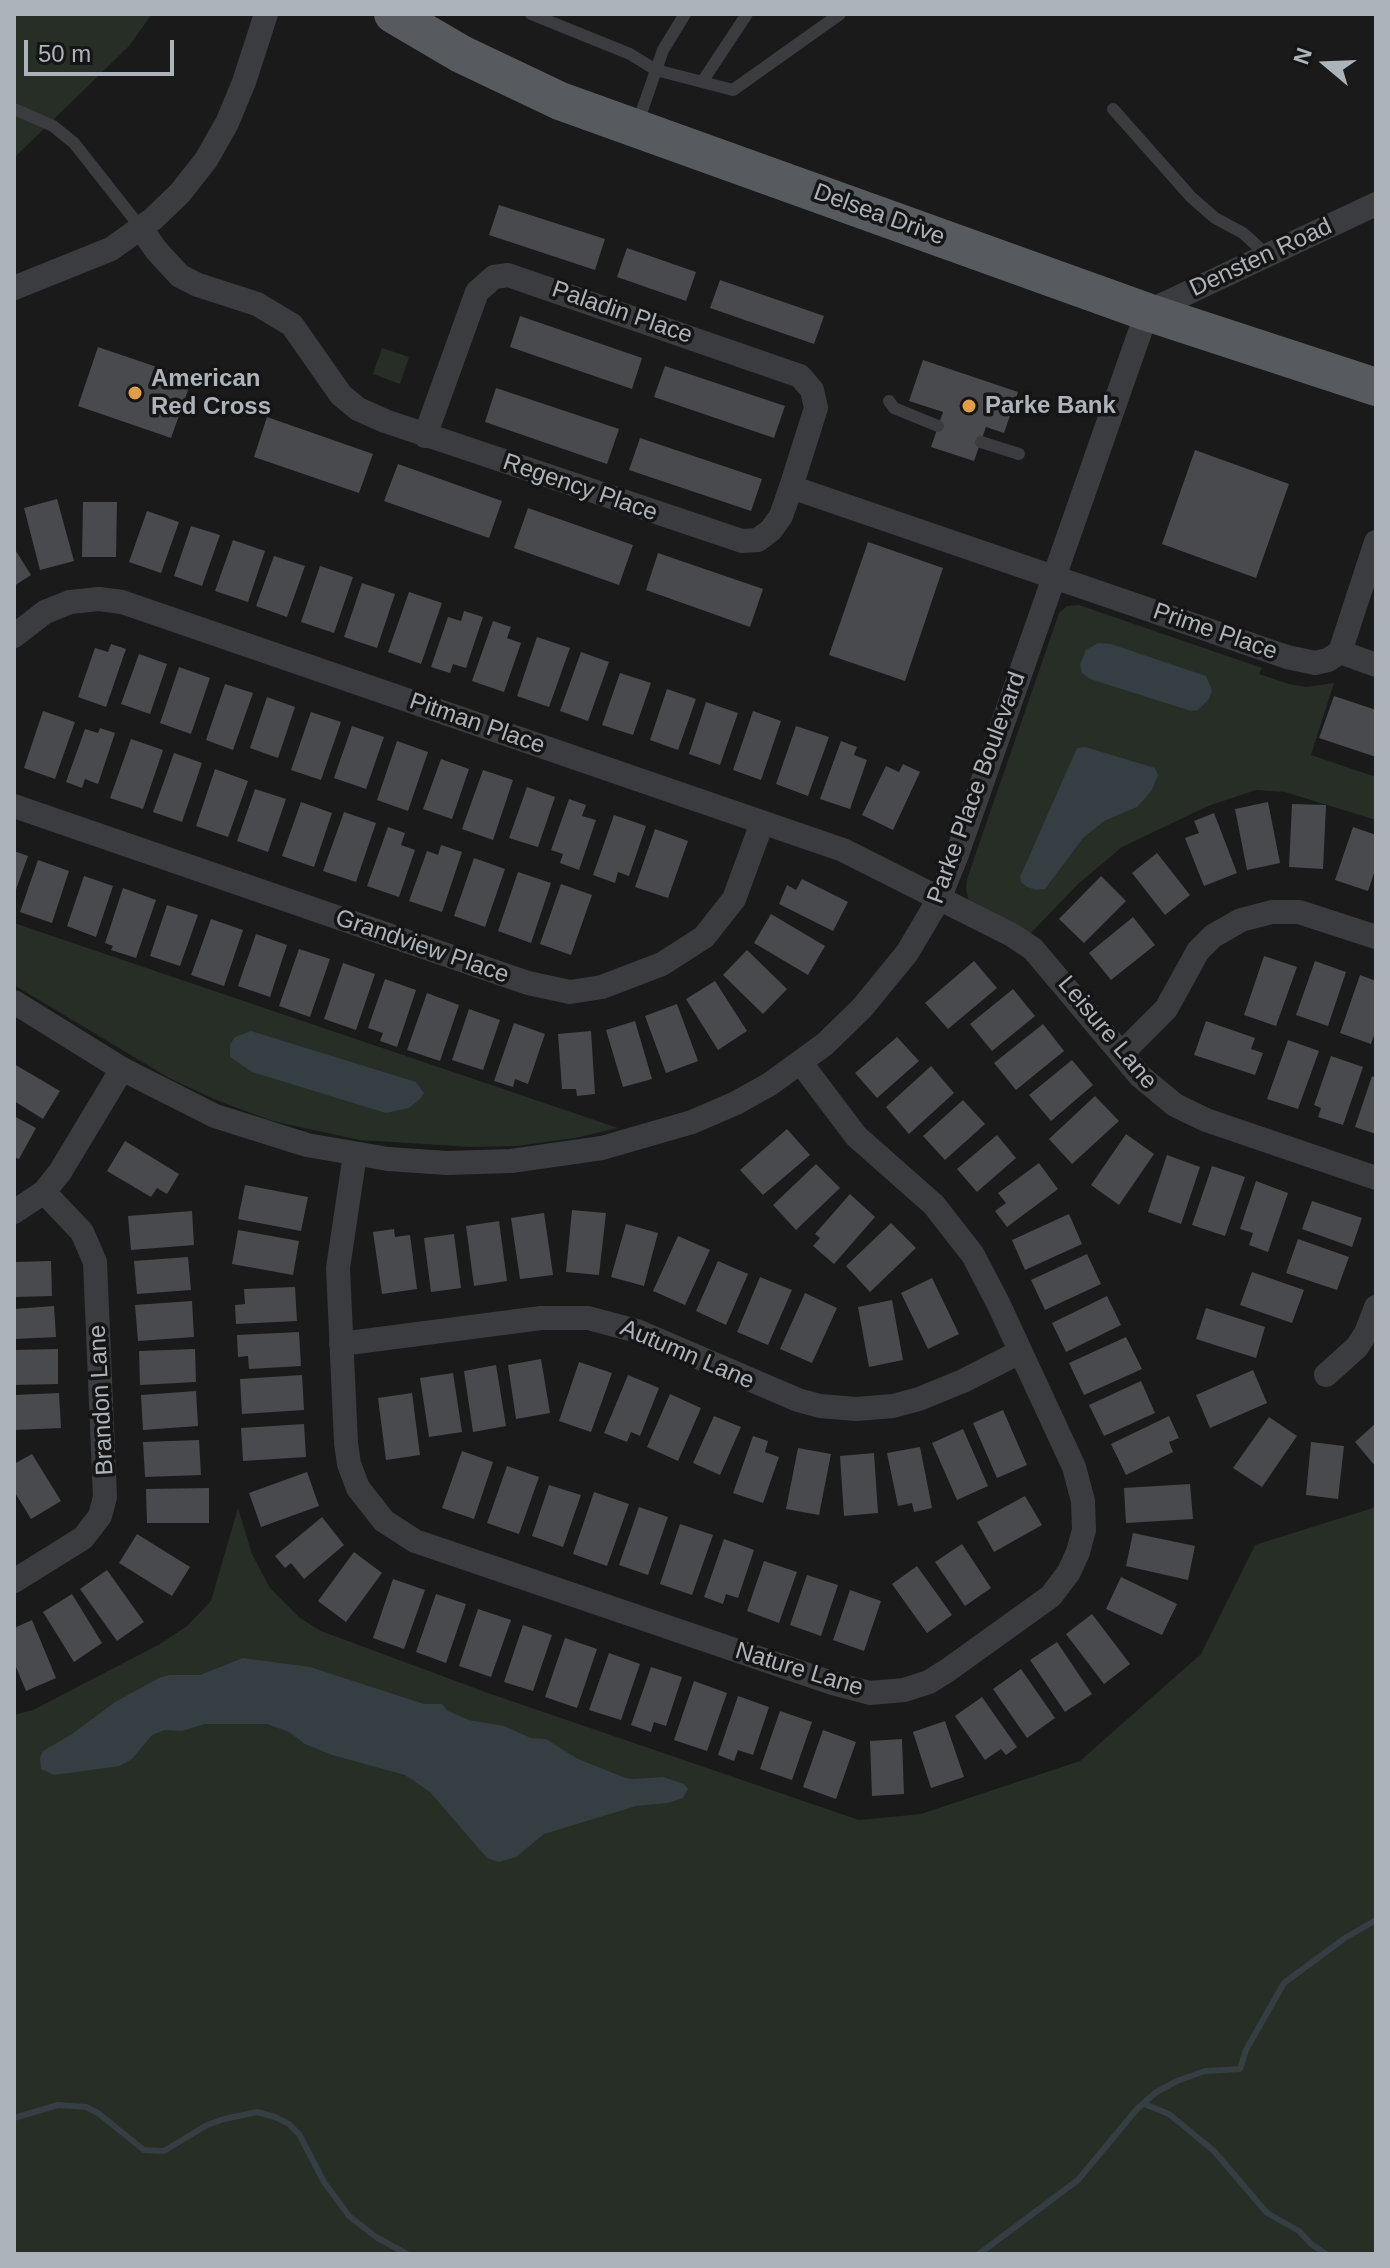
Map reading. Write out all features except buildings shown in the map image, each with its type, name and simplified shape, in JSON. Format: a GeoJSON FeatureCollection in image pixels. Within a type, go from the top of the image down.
{"type":"FeatureCollection","features":[{"type":"Feature","properties":{"kind":"main road","name":"Delsea Drive"},"geometry":{"type":"LineString","coordinates":[[416,23],[486,67],[560,101],[1147,312],[1376,387]]}},
{"type":"Feature","properties":{"kind":"street"},"geometry":{"type":"LineString","coordinates":[[14,288],[102,254],[141,228],[180,193],[215,145],[235,105],[266,14]]}},
{"type":"Feature","properties":{"kind":"street","name":"Densten Road"},"geometry":{"type":"LineString","coordinates":[[1147,312],[1267,255],[1370,212]]}},
{"type":"Feature","properties":{"kind":"street","name":"Regency Place"},"geometry":{"type":"LineString","coordinates":[[141,228],[180,276],[257,304],[292,325],[334,386],[349,402],[369,415],[742,541],[758,540],[771,530],[781,516],[791,487]]}},
{"type":"Feature","properties":{"kind":"street","name":"Paladin Place"},"geometry":{"type":"LineString","coordinates":[[425,436],[477,292],[494,277],[508,275],[800,376],[812,390],[816,408],[791,487]]}},
{"type":"Feature","properties":{"kind":"street","name":"Parke Place Boulevard"},"geometry":{"type":"LineString","coordinates":[[14,1002],[122,1069],[215,1116],[281,1138],[355,1154],[417,1161],[479,1163],[541,1158],[602,1148],[669,1131],[720,1111],[770,1084],[841,1030],[884,983],[917,937],[939,899],[1147,312]]}},
{"type":"Feature","properties":{"kind":"street"},"geometry":{"type":"LineString","coordinates":[[791,487],[1053,577]]}},
{"type":"Feature","properties":{"kind":"street"},"geometry":{"type":"LineString","coordinates":[[1376,542],[1340,652],[1376,665]]}},
{"type":"Feature","properties":{"kind":"street","name":"Prime Place"},"geometry":{"type":"LineString","coordinates":[[1053,577],[1301,661],[1315,663],[1328,660],[1340,652]]}},
{"type":"Feature","properties":{"kind":"street","name":"Pitman Place"},"geometry":{"type":"LineString","coordinates":[[14,636],[45,612],[70,602],[99,599],[122,602],[843,850],[939,899]]}},
{"type":"Feature","properties":{"kind":"street","name":"Grandview Place"},"geometry":{"type":"LineString","coordinates":[[14,806],[528,983],[570,992],[602,987],[662,964],[704,937],[734,899],[762,823]]}},
{"type":"Feature","properties":{"kind":"street","name":"Leisure Lane"},"geometry":{"type":"LineString","coordinates":[[939,899],[1012,935],[1033,949],[1154,1090],[1189,1113],[1376,1178]]}},
{"type":"Feature","properties":{"kind":"street"},"geometry":{"type":"LineString","coordinates":[[1122,1053],[1166,1009],[1198,951],[1213,936],[1241,920],[1272,912],[1299,912],[1376,937]]}},
{"type":"Feature","properties":{"kind":"street","name":"Nature Lane"},"geometry":{"type":"LineString","coordinates":[[355,1154],[339,1254],[341,1344],[346,1443],[353,1476],[371,1507],[398,1532],[415,1541],[832,1683],[878,1693],[904,1690],[929,1682],[1051,1596],[1069,1572],[1078,1552],[1084,1520],[1080,1484],[979,1266],[959,1235],[925,1197],[856,1136],[801,1063]]}},
{"type":"Feature","properties":{"kind":"street"},"geometry":{"type":"LineString","coordinates":[[14,1212],[44,1192],[66,1163],[122,1069]]}},
{"type":"Feature","properties":{"kind":"street","name":"Brandon Lane"},"geometry":{"type":"LineString","coordinates":[[14,1581],[83,1538],[100,1516],[105,1497],[95,1262],[90,1246],[76,1225],[44,1192]]}},
{"type":"Feature","properties":{"kind":"street"},"geometry":{"type":"LineString","coordinates":[[1326,1375],[1357,1347],[1376,1307]]}},
{"type":"Feature","properties":{"kind":"street","name":"Autumn Lane"},"geometry":{"type":"LineString","coordinates":[[341,1344],[533,1319],[578,1317],[637,1331],[798,1400],[820,1406],[856,1409],[893,1406],[919,1399],[1020,1352]]}},
{"type":"Feature","properties":{"kind":"lane"},"geometry":{"type":"LineString","coordinates":[[531,14],[630,54],[656,70],[733,90],[840,14]]}},
{"type":"Feature","properties":{"kind":"lane"},"geometry":{"type":"LineString","coordinates":[[636,128],[663,50],[685,14]]}},
{"type":"Feature","properties":{"kind":"lane"},"geometry":{"type":"LineString","coordinates":[[702,82],[747,14]]}},
{"type":"Feature","properties":{"kind":"lane"},"geometry":{"type":"LineString","coordinates":[[14,109],[53,126],[74,143],[141,228]]}},
{"type":"Feature","properties":{"kind":"lane"},"geometry":{"type":"LineString","coordinates":[[1113,109],[1191,197],[1215,218],[1243,233],[1267,255]]}},
{"type":"Feature","properties":{"kind":"lane"},"geometry":{"type":"LineString","coordinates":[[889,401],[894,408],[938,426]]}},
{"type":"Feature","properties":{"kind":"lane"},"geometry":{"type":"LineString","coordinates":[[981,442],[1019,454]]}},
{"type":"Feature","properties":{"kind":"shaded area"},"geometry":{"type":"Polygon","coordinates":[[[14,14],[152,14],[129,46],[14,158],[14,14]]]}},
{"type":"Feature","properties":{"kind":"shaded area"},"geometry":{"type":"Polygon","coordinates":[[[382,348],[409,357],[400,384],[373,374],[382,348]]]}},
{"type":"Feature","properties":{"kind":"shaded area"},"geometry":{"type":"Polygon","coordinates":[[[1079,605],[1262,668],[1259,674],[1289,684],[1306,687],[1334,683],[1311,755],[1376,777],[1376,820],[1285,792],[1256,790],[1208,806],[1122,847],[1078,884],[1028,936],[969,902],[967,879],[1059,613],[1067,606],[1079,605]]]}},
{"type":"Feature","properties":{"kind":"shaded area"},"geometry":{"type":"Polygon","coordinates":[[[1098,643],[1111,644],[1206,676],[1212,690],[1209,699],[1198,710],[1191,711],[1090,679],[1082,673],[1080,665],[1086,650],[1098,643]]]}},
{"type":"Feature","properties":{"kind":"shaded area"},"geometry":{"type":"Polygon","coordinates":[[[1085,747],[1155,768],[1158,775],[1152,790],[1137,807],[1104,821],[1083,838],[1045,889],[1027,887],[1020,877],[1077,748],[1085,747]]]}},
{"type":"Feature","properties":{"kind":"shaded area"},"geometry":{"type":"Polygon","coordinates":[[[14,923],[618,1128],[517,1146],[471,1147],[360,1140],[272,1121],[169,1078],[14,985],[14,923]]]}},
{"type":"Feature","properties":{"kind":"shaded area"},"geometry":{"type":"Polygon","coordinates":[[[251,1031],[416,1082],[424,1093],[409,1108],[386,1113],[252,1072],[230,1057],[230,1044],[235,1037],[251,1031]]]}},
{"type":"Feature","properties":{"kind":"shaded area"},"geometry":{"type":"Polygon","coordinates":[[[1376,1507],[1376,2254],[14,2254],[14,1715],[33,1710],[160,1644],[187,1626],[211,1601],[238,1508],[252,1554],[270,1588],[300,1618],[321,1631],[488,1693],[859,1820],[921,1814],[1080,1761],[1201,1654],[1255,1545],[1376,1507]]]}},
{"type":"Feature","properties":{"kind":"shaded area"},"geometry":{"type":"Polygon","coordinates":[[[243,1658],[310,1667],[424,1704],[442,1704],[448,1711],[469,1720],[504,1726],[531,1738],[546,1739],[576,1758],[623,1777],[663,1777],[684,1784],[688,1789],[683,1798],[668,1803],[636,1806],[544,1834],[516,1857],[499,1862],[487,1858],[430,1792],[405,1775],[332,1755],[267,1724],[205,1724],[182,1731],[165,1730],[152,1735],[132,1759],[120,1766],[54,1775],[41,1769],[43,1751],[115,1702],[159,1678],[200,1675],[243,1658]]]}},
{"type":"Feature","properties":{"kind":"waterway"},"geometry":{"type":"LineString","coordinates":[[979,2254],[1078,2180],[1137,2109],[1155,2093],[1205,2071],[1240,2069],[1246,2050],[1284,1983],[1345,1938],[1376,1920]]}},
{"type":"Feature","properties":{"kind":"waterway"},"geometry":{"type":"LineString","coordinates":[[1144,2104],[1169,2114],[1214,2151],[1267,2213],[1299,2231],[1326,2254]]}},
{"type":"Feature","properties":{"kind":"waterway"},"geometry":{"type":"LineString","coordinates":[[14,2118],[58,2105],[86,2107],[144,2150],[164,2151],[207,2125],[224,2119],[257,2112],[275,2117],[299,2134],[324,2182],[349,2216],[376,2237],[407,2254]]}},
{"type":"Feature","properties":{"kind":"place","name":"American Red Cross"},"geometry":{"type":"Point","coordinates":[135,393]}},
{"type":"Feature","properties":{"kind":"place","name":"Parke Bank"},"geometry":{"type":"Point","coordinates":[969,406]}}]}
